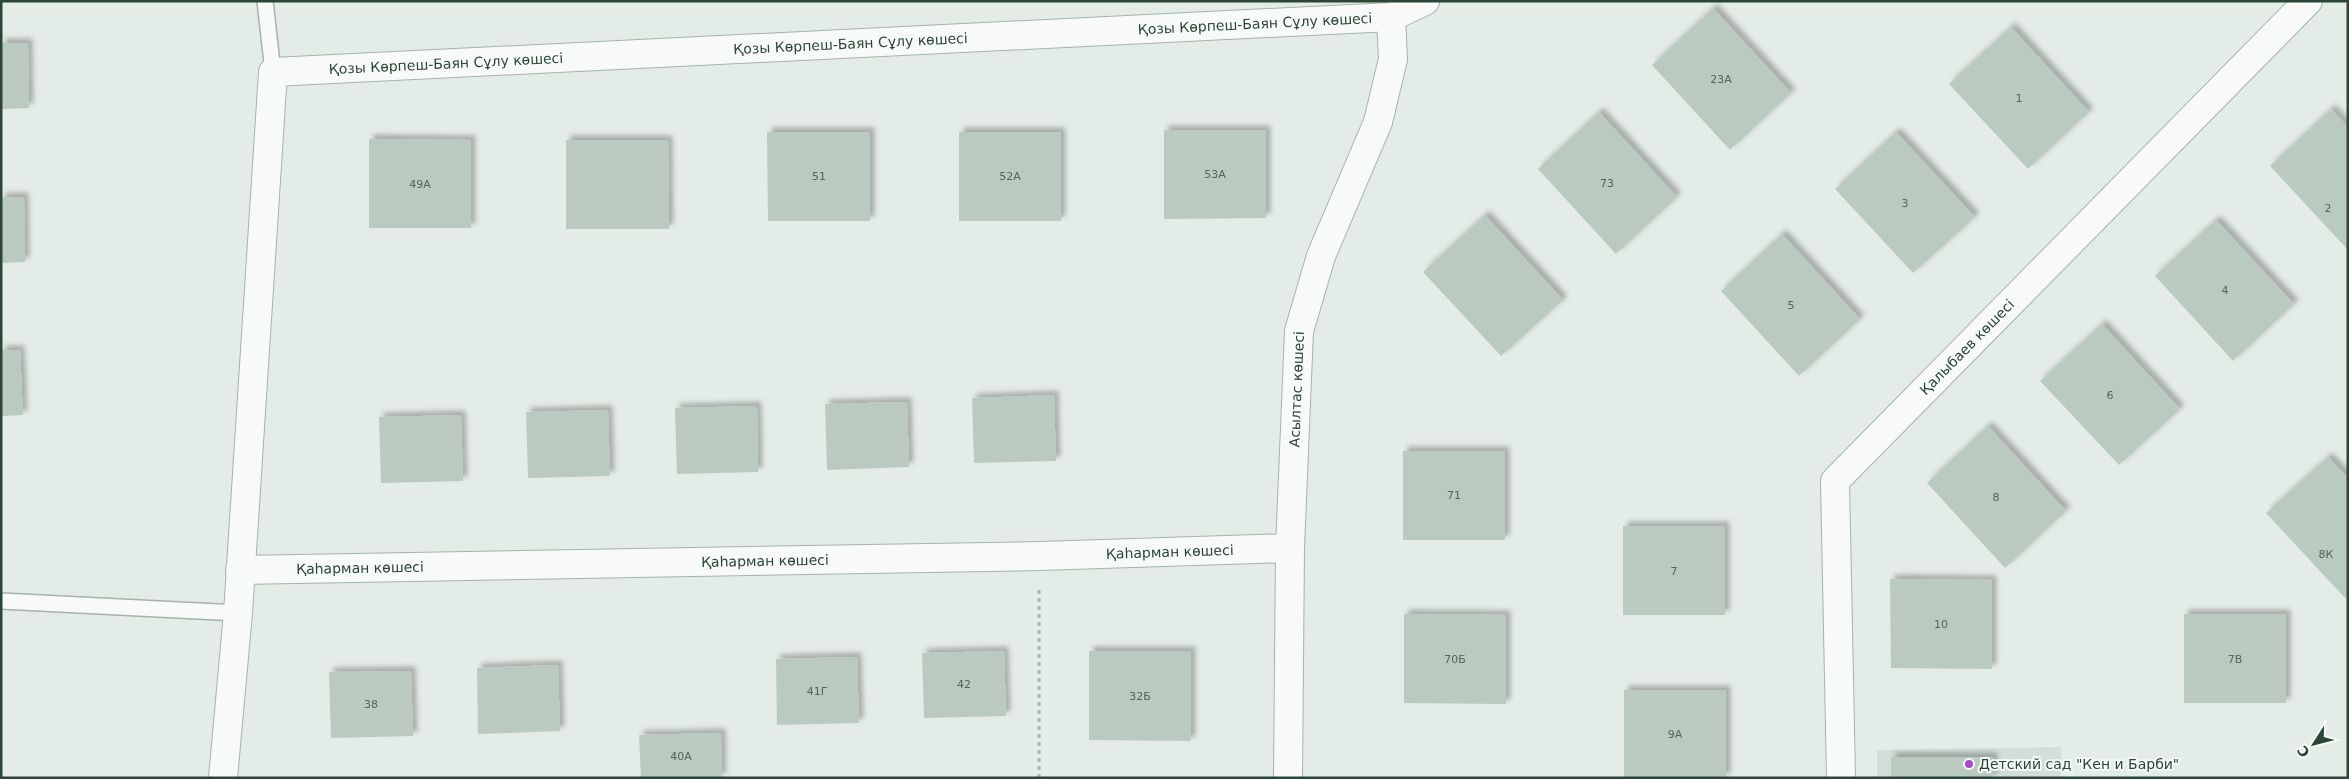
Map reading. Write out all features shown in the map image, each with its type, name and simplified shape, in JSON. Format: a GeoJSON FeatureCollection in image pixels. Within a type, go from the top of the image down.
{"type":"FeatureCollection","features":[{"type":"Feature","properties":{"kind":"street","name":"Қалыбаев көшесі"},"geometry":{"type":"LineString","coordinates":[[1841,778],[1835,481],[2308,1]]}},
{"type":"Feature","properties":{"kind":"street","name":"Қозы Көрпеш-Баян Сұлу көшесі"},"geometry":{"type":"LineString","coordinates":[[273,72],[1391,17],[1422,2]]}},
{"type":"Feature","properties":{"kind":"street","name":"Асылтас көшесі"},"geometry":{"type":"LineString","coordinates":[[1288,778],[1290,548],[1299,331],[1321,256],[1378,122],[1393,59],[1391,17]]}},
{"type":"Feature","properties":{"kind":"street"},"geometry":{"type":"LineString","coordinates":[[223,778],[238,613],[273,72]]}},
{"type":"Feature","properties":{"kind":"street","name":"Қаһарман көшесі"},"geometry":{"type":"LineString","coordinates":[[240,570],[1040,556],[1290,548]]}},
{"type":"Feature","properties":{"kind":"lane"},"geometry":{"type":"LineString","coordinates":[[266,1],[273,72]]}},
{"type":"Feature","properties":{"kind":"lane"},"geometry":{"type":"LineString","coordinates":[[1,601],[238,613]]}},
{"type":"Feature","properties":{"kind":"path"},"geometry":{"type":"LineString","coordinates":[[1039,778],[1040,556]]}},
{"type":"Feature","properties":{"kind":"shaded area","name":"Детский сад \"Кен и Барби\""},"geometry":{"type":"Polygon","coordinates":[[[2061,747],[2061,778],[1877,778],[1877,750],[2061,747]]]}},
{"type":"Feature","properties":{"kind":"building"},"geometry":{"type":"Polygon","coordinates":[[[1713,8],[1791,93],[1730,150],[1652,65],[1713,8]]]}},
{"type":"Feature","properties":{"kind":"building"},"geometry":{"type":"Polygon","coordinates":[[[2011,27],[2089,112],[2028,169],[1949,84],[2011,27]]]}},
{"type":"Feature","properties":{"kind":"building"},"geometry":{"type":"Polygon","coordinates":[[[1,43],[28,43],[29,108],[1,109],[1,43]]]}},
{"type":"Feature","properties":{"kind":"building"},"geometry":{"type":"Polygon","coordinates":[[[2331,109],[2348,127],[2348,250],[2270,166],[2331,109]]]}},
{"type":"Feature","properties":{"kind":"building"},"geometry":{"type":"Polygon","coordinates":[[[1599,112],[1677,197],[1616,254],[1538,169],[1599,112]]]}},
{"type":"Feature","properties":{"kind":"building"},"geometry":{"type":"Polygon","coordinates":[[[1164,130],[1266,130],[1266,218],[1164,219],[1164,130]]]}},
{"type":"Feature","properties":{"kind":"building"},"geometry":{"type":"Polygon","coordinates":[[[767,132],[870,132],[870,221],[768,221],[767,132]]]}},
{"type":"Feature","properties":{"kind":"building"},"geometry":{"type":"Polygon","coordinates":[[[959,132],[1061,132],[1061,221],[959,221],[959,132]]]}},
{"type":"Feature","properties":{"kind":"building"},"geometry":{"type":"Polygon","coordinates":[[[1896,132],[1975,217],[1913,273],[1835,189],[1896,132]]]}},
{"type":"Feature","properties":{"kind":"building"},"geometry":{"type":"Polygon","coordinates":[[[369,139],[471,140],[471,228],[369,228],[369,139]]]}},
{"type":"Feature","properties":{"kind":"building"},"geometry":{"type":"Polygon","coordinates":[[[566,140],[668,140],[669,229],[566,229],[566,140]]]}},
{"type":"Feature","properties":{"kind":"building"},"geometry":{"type":"Polygon","coordinates":[[[1,197],[24,197],[25,262],[1,263],[1,197]]]}},
{"type":"Feature","properties":{"kind":"building"},"geometry":{"type":"Polygon","coordinates":[[[1485,215],[1563,300],[1501,356],[1423,272],[1485,215]]]}},
{"type":"Feature","properties":{"kind":"building"},"geometry":{"type":"Polygon","coordinates":[[[2216,220],[2294,304],[2233,361],[2155,276],[2216,220]]]}},
{"type":"Feature","properties":{"kind":"building"},"geometry":{"type":"Polygon","coordinates":[[[1782,234],[1860,319],[1799,376],[1721,291],[1782,234]]]}},
{"type":"Feature","properties":{"kind":"building"},"geometry":{"type":"Polygon","coordinates":[[[2102,324],[2180,409],[2119,465],[2040,381],[2102,324]]]}},
{"type":"Feature","properties":{"kind":"building"},"geometry":{"type":"Polygon","coordinates":[[[1,350],[20,350],[23,415],[1,416],[1,350]]]}},
{"type":"Feature","properties":{"kind":"building"},"geometry":{"type":"Polygon","coordinates":[[[1054,395],[1056,461],[974,463],[972,398],[1054,395]]]}},
{"type":"Feature","properties":{"kind":"building"},"geometry":{"type":"Polygon","coordinates":[[[907,402],[909,467],[827,470],[825,404],[907,402]]]}},
{"type":"Feature","properties":{"kind":"building"},"geometry":{"type":"Polygon","coordinates":[[[757,406],[758,472],[677,474],[675,408],[757,406]]]}},
{"type":"Feature","properties":{"kind":"building"},"geometry":{"type":"Polygon","coordinates":[[[608,410],[610,476],[528,478],[526,412],[608,410]]]}},
{"type":"Feature","properties":{"kind":"building"},"geometry":{"type":"Polygon","coordinates":[[[461,415],[463,481],[381,483],[379,417],[461,415]]]}},
{"type":"Feature","properties":{"kind":"building"},"geometry":{"type":"Polygon","coordinates":[[[1988,426],[2066,511],[2005,568],[1927,483],[1988,426]]]}},
{"type":"Feature","properties":{"kind":"building"},"geometry":{"type":"Polygon","coordinates":[[[1403,451],[1505,451],[1505,540],[1403,540],[1403,451]]]}},
{"type":"Feature","properties":{"kind":"building"},"geometry":{"type":"Polygon","coordinates":[[[2328,457],[2348,478],[2348,595],[2345,598],[2266,513],[2328,457]]]}},
{"type":"Feature","properties":{"kind":"building"},"geometry":{"type":"Polygon","coordinates":[[[1623,526],[1725,526],[1725,615],[1623,615],[1623,526]]]}},
{"type":"Feature","properties":{"kind":"building"},"geometry":{"type":"Polygon","coordinates":[[[1890,579],[1992,580],[1992,669],[1891,668],[1890,579]]]}},
{"type":"Feature","properties":{"kind":"building"},"geometry":{"type":"Polygon","coordinates":[[[1404,614],[1506,615],[1506,704],[1404,703],[1404,614]]]}},
{"type":"Feature","properties":{"kind":"building"},"geometry":{"type":"Polygon","coordinates":[[[2184,614],[2286,614],[2286,703],[2184,703],[2184,614]]]}},
{"type":"Feature","properties":{"kind":"building"},"geometry":{"type":"Polygon","coordinates":[[[1004,651],[1006,716],[924,718],[922,653],[1004,651]]]}},
{"type":"Feature","properties":{"kind":"building"},"geometry":{"type":"Polygon","coordinates":[[[1089,651],[1191,651],[1191,741],[1089,740],[1089,651]]]}},
{"type":"Feature","properties":{"kind":"building"},"geometry":{"type":"Polygon","coordinates":[[[857,657],[859,723],[777,725],[776,659],[857,657]]]}},
{"type":"Feature","properties":{"kind":"building"},"geometry":{"type":"Polygon","coordinates":[[[558,665],[560,731],[478,734],[477,668],[558,665]]]}},
{"type":"Feature","properties":{"kind":"building"},"geometry":{"type":"Polygon","coordinates":[[[411,671],[413,736],[331,738],[329,672],[411,671]]]}},
{"type":"Feature","properties":{"kind":"building"},"geometry":{"type":"Polygon","coordinates":[[[1624,690],[1726,690],[1726,778],[1624,778],[1624,690]]]}},
{"type":"Feature","properties":{"kind":"building"},"geometry":{"type":"Polygon","coordinates":[[[721,733],[722,778],[641,778],[639,735],[721,733]]]}},
{"type":"Feature","properties":{"kind":"building"},"geometry":{"type":"Polygon","coordinates":[[[1891,757],[1993,757],[1993,778],[1891,778],[1891,757]]]}},
{"type":"Feature","properties":{"kind":"place","name":"Детский сад \"Кен и Барби\""},"geometry":{"type":"Point","coordinates":[1969,764]}}]}
